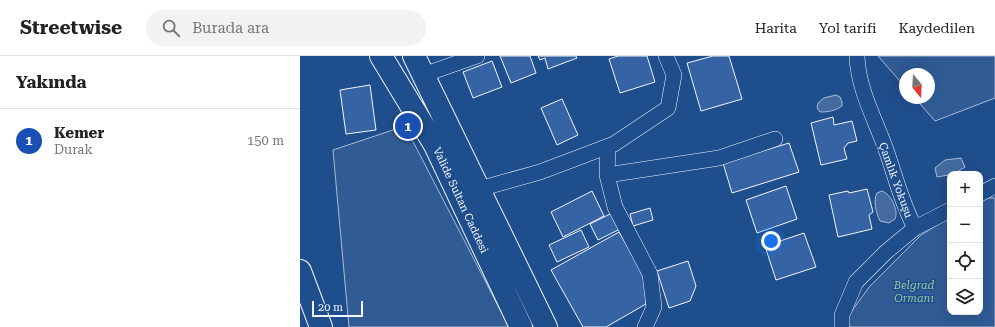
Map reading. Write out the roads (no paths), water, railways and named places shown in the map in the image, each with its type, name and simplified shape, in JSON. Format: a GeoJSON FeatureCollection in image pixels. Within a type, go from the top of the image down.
{"type":"FeatureCollection","features":[{"type":"Feature","properties":{"kind":"main road","name":"Valide Sultan Caddesi"},"geometry":{"type":"LineString","coordinates":[[381,56],[435,145],[521,327]]}},
{"type":"Feature","properties":{"kind":"main road","name":"Valide Sultan Caddesi"},"geometry":{"type":"LineString","coordinates":[[414,56],[546,327]]}},
{"type":"Feature","properties":{"kind":"main road"},"geometry":{"type":"LineString","coordinates":[[300,271],[321,327]]}},
{"type":"Feature","properties":{"kind":"street"},"geometry":{"type":"LineString","coordinates":[[423,75],[477,56]]}},
{"type":"Feature","properties":{"kind":"street"},"geometry":{"type":"LineString","coordinates":[[478,189],[540,172],[614,144],[668,108],[674,75],[666,56]]}},
{"type":"Feature","properties":{"kind":"street","name":"Çamlık Yokuşu"},"geometry":{"type":"LineString","coordinates":[[842,327],[842,315],[856,282],[886,252],[915,228],[905,210],[885,148],[861,83],[857,56]]}},
{"type":"Feature","properties":{"kind":"street"},"geometry":{"type":"LineString","coordinates":[[608,175],[719,158],[775,139]]}},
{"type":"Feature","properties":{"kind":"street"},"geometry":{"type":"LineString","coordinates":[[608,146],[608,175],[615,207],[650,274],[654,307],[645,327]]}},
{"type":"Feature","properties":{"kind":"street"},"geometry":{"type":"LineString","coordinates":[[983,192],[995,186]]}},
{"type":"Feature","properties":{"kind":"street"},"geometry":{"type":"LineString","coordinates":[[915,228],[947,212]]}},
{"type":"Feature","properties":{"kind":"place","name":"Kemer"},"geometry":{"type":"Point","coordinates":[408,126]}},
{"type":"Feature","properties":{"kind":"park label","name":"Belgrad Ormanı"},"geometry":{"type":"Point","coordinates":[914,291]}}]}
